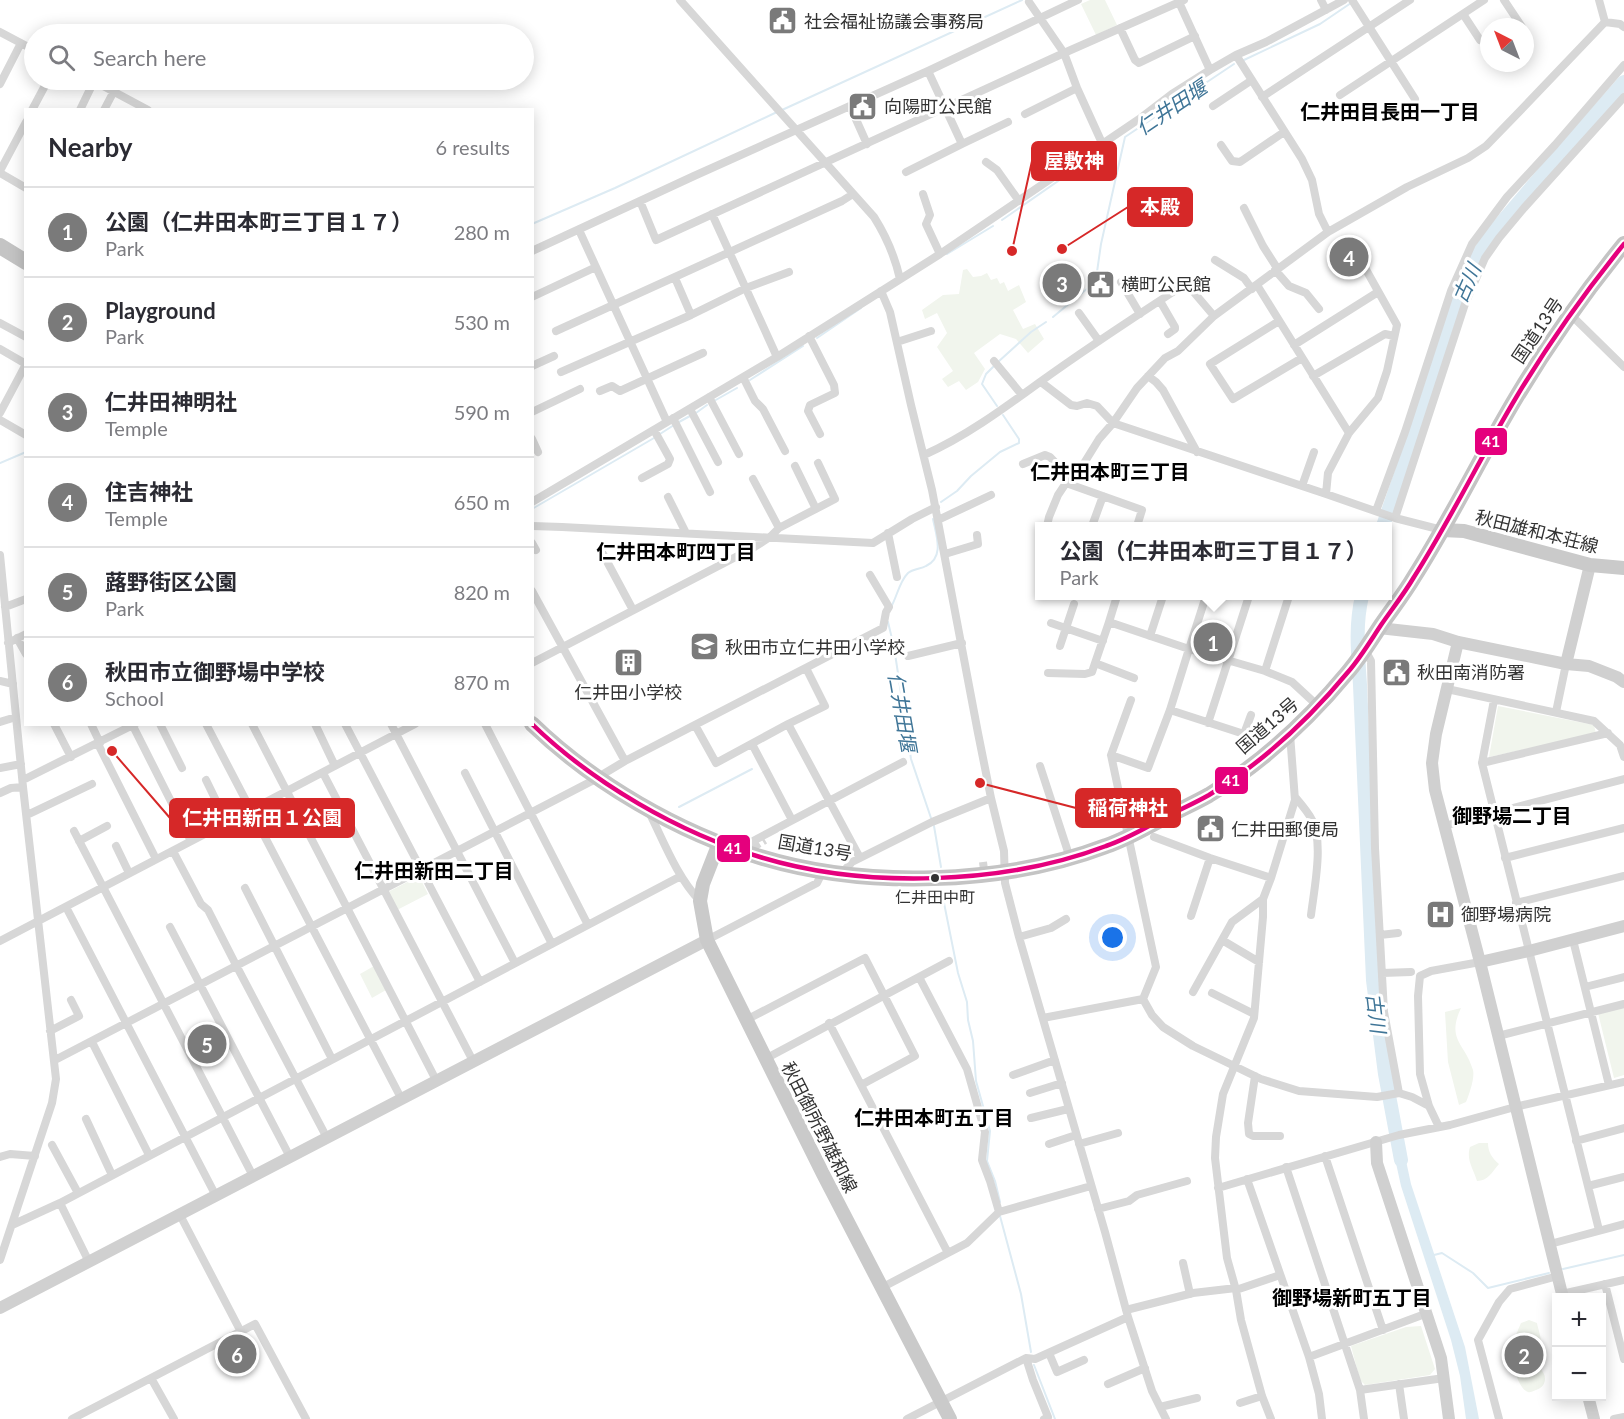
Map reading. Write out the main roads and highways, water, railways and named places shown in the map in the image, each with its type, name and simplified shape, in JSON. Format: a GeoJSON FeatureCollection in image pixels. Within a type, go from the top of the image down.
{"type":"FeatureCollection","features":[{"type":"Feature","properties":{"kind":"highway","name":"国道13号"},"geometry":{"type":"LineString","coordinates":[[534,726],[551,742],[598,777],[648,809],[719,843],[762,858],[823,871],[910,878],[1005,872],[1070,858],[1128,838],[1210,794],[1259,760],[1318,706],[1350,669],[1413,579],[1517,396],[1570,314],[1624,244]]}},
{"type":"Feature","properties":{"kind":"highway"},"geometry":{"type":"LineString","coordinates":[[0,246],[24,261]]}},
{"type":"Feature","properties":{"kind":"main road","name":"秋田雄和本荘線"},"geometry":{"type":"LineString","coordinates":[[1442,530],[1464,531],[1590,565],[1624,568]]}},
{"type":"Feature","properties":{"kind":"main road","name":"秋田御所野雄和線"},"geometry":{"type":"LineString","coordinates":[[719,843],[703,884],[700,901],[707,940],[823,1174],[950,1419]]}},
{"type":"Feature","properties":{"kind":"waterway"},"geometry":{"type":"LineString","coordinates":[[782,110],[1022,0]]}},
{"type":"Feature","properties":{"kind":"waterway","name":"仁井田堰"},"geometry":{"type":"LineString","coordinates":[[1244,60],[1320,24],[1351,3]]}},
{"type":"Feature","properties":{"kind":"waterway","name":"仁井田堰"},"geometry":{"type":"LineString","coordinates":[[1053,317],[1096,279],[1101,244],[1125,137],[1234,64]]}},
{"type":"Feature","properties":{"kind":"waterway","name":"古川"},"geometry":{"type":"LineString","coordinates":[[1384,522],[1416,430],[1447,325],[1473,263],[1490,236],[1624,82]]}},
{"type":"Feature","properties":{"kind":"waterway"},"geometry":{"type":"LineString","coordinates":[[534,223],[777,112]]}},
{"type":"Feature","properties":{"kind":"waterway"},"geometry":{"type":"LineString","coordinates":[[1002,220],[1110,145]]}},
{"type":"Feature","properties":{"kind":"waterway"},"geometry":{"type":"LineString","coordinates":[[947,254],[993,226]]}},
{"type":"Feature","properties":{"kind":"waterway"},"geometry":{"type":"LineString","coordinates":[[817,338],[861,308]]}},
{"type":"Feature","properties":{"kind":"waterway","name":"仁井田堰"},"geometry":{"type":"LineString","coordinates":[[998,362],[1031,332],[1046,322]]}},
{"type":"Feature","properties":{"kind":"waterway"},"geometry":{"type":"LineString","coordinates":[[750,380],[803,346]]}},
{"type":"Feature","properties":{"kind":"waterway","name":"仁井田堰"},"geometry":{"type":"LineString","coordinates":[[994,366],[986,374],[982,384],[997,406]]}},
{"type":"Feature","properties":{"kind":"waterway"},"geometry":{"type":"LineString","coordinates":[[714,401],[737,388]]}},
{"type":"Feature","properties":{"kind":"waterway"},"geometry":{"type":"LineString","coordinates":[[696,413],[707,405]]}},
{"type":"Feature","properties":{"kind":"waterway","name":"仁井田堰"},"geometry":{"type":"LineString","coordinates":[[941,502],[957,491],[1000,452],[1019,443],[1019,439],[1003,415]]}},
{"type":"Feature","properties":{"kind":"waterway"},"geometry":{"type":"LineString","coordinates":[[679,422],[690,416]]}},
{"type":"Feature","properties":{"kind":"waterway"},"geometry":{"type":"LineString","coordinates":[[660,434],[674,425]]}},
{"type":"Feature","properties":{"kind":"waterway"},"geometry":{"type":"LineString","coordinates":[[534,508],[654,438]]}},
{"type":"Feature","properties":{"kind":"waterway"},"geometry":{"type":"LineString","coordinates":[[0,463],[24,453]]}},
{"type":"Feature","properties":{"kind":"waterway","name":"仁井田堰"},"geometry":{"type":"LineString","coordinates":[[891,607],[908,573],[926,566],[936,557],[938,545],[933,519]]}},
{"type":"Feature","properties":{"kind":"waterway","name":"古川"},"geometry":{"type":"LineString","coordinates":[[1361,600],[1358,618],[1358,651],[1373,980],[1385,1074],[1401,1160]]}},
{"type":"Feature","properties":{"kind":"waterway","name":"仁井田堰"},"geometry":{"type":"LineString","coordinates":[[888,622],[911,759],[931,818]]}},
{"type":"Feature","properties":{"kind":"waterway"},"geometry":{"type":"LineString","coordinates":[[679,807],[752,769]]}},
{"type":"Feature","properties":{"kind":"waterway"},"geometry":{"type":"LineString","coordinates":[[934,826],[941,867]]}},
{"type":"Feature","properties":{"kind":"waterway"},"geometry":{"type":"LineString","coordinates":[[942,893],[958,973],[967,1002],[976,1081],[990,1131],[987,1161],[1000,1202]]}},
{"type":"Feature","properties":{"kind":"waterway"},"geometry":{"type":"LineString","coordinates":[[1000,1216],[1021,1294],[1031,1352]]}},
{"type":"Feature","properties":{"kind":"waterway"},"geometry":{"type":"LineString","coordinates":[[1434,1255],[1442,1253],[1473,1273],[1488,1288],[1549,1273]]}},
{"type":"Feature","properties":{"kind":"waterway"},"geometry":{"type":"LineString","coordinates":[[1563,1269],[1624,1255]]}},
{"type":"Feature","properties":{"kind":"waterway"},"geometry":{"type":"LineString","coordinates":[[1034,1365],[1055,1419]]}},
{"type":"Feature","properties":{"kind":"tunnel"},"geometry":{"type":"LineString","coordinates":[[732,860],[765,840]]}},
{"type":"Feature","properties":{"kind":"tunnel"},"geometry":{"type":"LineString","coordinates":[[983,862],[986,885]]}},
{"type":"Feature","properties":{"kind":"place","name":"社会福祉協議会事務局"},"geometry":{"type":"Point","coordinates":[783,21]}},
{"type":"Feature","properties":{"kind":"place","name":"向陽町公民館"},"geometry":{"type":"Point","coordinates":[863,106]}},
{"type":"Feature","properties":{"kind":"place","name":"本殿"},"geometry":{"type":"Point","coordinates":[1062,249]}},
{"type":"Feature","properties":{"kind":"place","name":"屋敷神"},"geometry":{"type":"Point","coordinates":[1012,251]}},
{"type":"Feature","properties":{"kind":"place","name":"住吉神社"},"geometry":{"type":"Point","coordinates":[1349,257]}},
{"type":"Feature","properties":{"kind":"place","name":"仁井田神明社"},"geometry":{"type":"Point","coordinates":[1062,283]}},
{"type":"Feature","properties":{"kind":"place","name":"横町公民館"},"geometry":{"type":"Point","coordinates":[1100,284]}},
{"type":"Feature","properties":{"kind":"place","name":"公園（仁井田本町三丁目１７）"},"geometry":{"type":"Point","coordinates":[1213,642]}},
{"type":"Feature","properties":{"kind":"place","name":"秋田市立仁井田小学校"},"geometry":{"type":"Point","coordinates":[704,647]}},
{"type":"Feature","properties":{"kind":"place","name":"仁井田小学校"},"geometry":{"type":"Point","coordinates":[628,663]}},
{"type":"Feature","properties":{"kind":"place","name":"秋田南消防署"},"geometry":{"type":"Point","coordinates":[1396,672]}},
{"type":"Feature","properties":{"kind":"place","name":"仁井田新田１公園"},"geometry":{"type":"Point","coordinates":[112,751]}},
{"type":"Feature","properties":{"kind":"place","name":"稲荷神社"},"geometry":{"type":"Point","coordinates":[980,783]}},
{"type":"Feature","properties":{"kind":"place","name":"仁井田郵便局"},"geometry":{"type":"Point","coordinates":[1210,829]}},
{"type":"Feature","properties":{"kind":"place","name":"仁井田中町"},"geometry":{"type":"Point","coordinates":[935,878]}},
{"type":"Feature","properties":{"kind":"place","name":"御野場病院"},"geometry":{"type":"Point","coordinates":[1440,914]}},
{"type":"Feature","properties":{"kind":"place","name":"蕗野街区公園"},"geometry":{"type":"Point","coordinates":[207,1044]}},
{"type":"Feature","properties":{"kind":"place","name":"秋田市立御野場中学校"},"geometry":{"type":"Point","coordinates":[237,1354]}},
{"type":"Feature","properties":{"kind":"place","name":"Playground"},"geometry":{"type":"Point","coordinates":[1524,1355]}},
{"type":"Feature","properties":{"kind":"district","name":"仁井田目長田一丁目"},"geometry":{"type":"Point","coordinates":[1390,111]}},
{"type":"Feature","properties":{"kind":"district","name":"仁井田本町三丁目"},"geometry":{"type":"Point","coordinates":[1110,471]}},
{"type":"Feature","properties":{"kind":"district","name":"仁井田本町四丁目"},"geometry":{"type":"Point","coordinates":[676,551]}},
{"type":"Feature","properties":{"kind":"district","name":"御野場二丁目"},"geometry":{"type":"Point","coordinates":[1512,815]}},
{"type":"Feature","properties":{"kind":"district","name":"仁井田新田二丁目"},"geometry":{"type":"Point","coordinates":[434,870]}},
{"type":"Feature","properties":{"kind":"district","name":"仁井田本町五丁目"},"geometry":{"type":"Point","coordinates":[934,1117]}},
{"type":"Feature","properties":{"kind":"district","name":"御野場新町五丁目"},"geometry":{"type":"Point","coordinates":[1352,1297]}}]}
